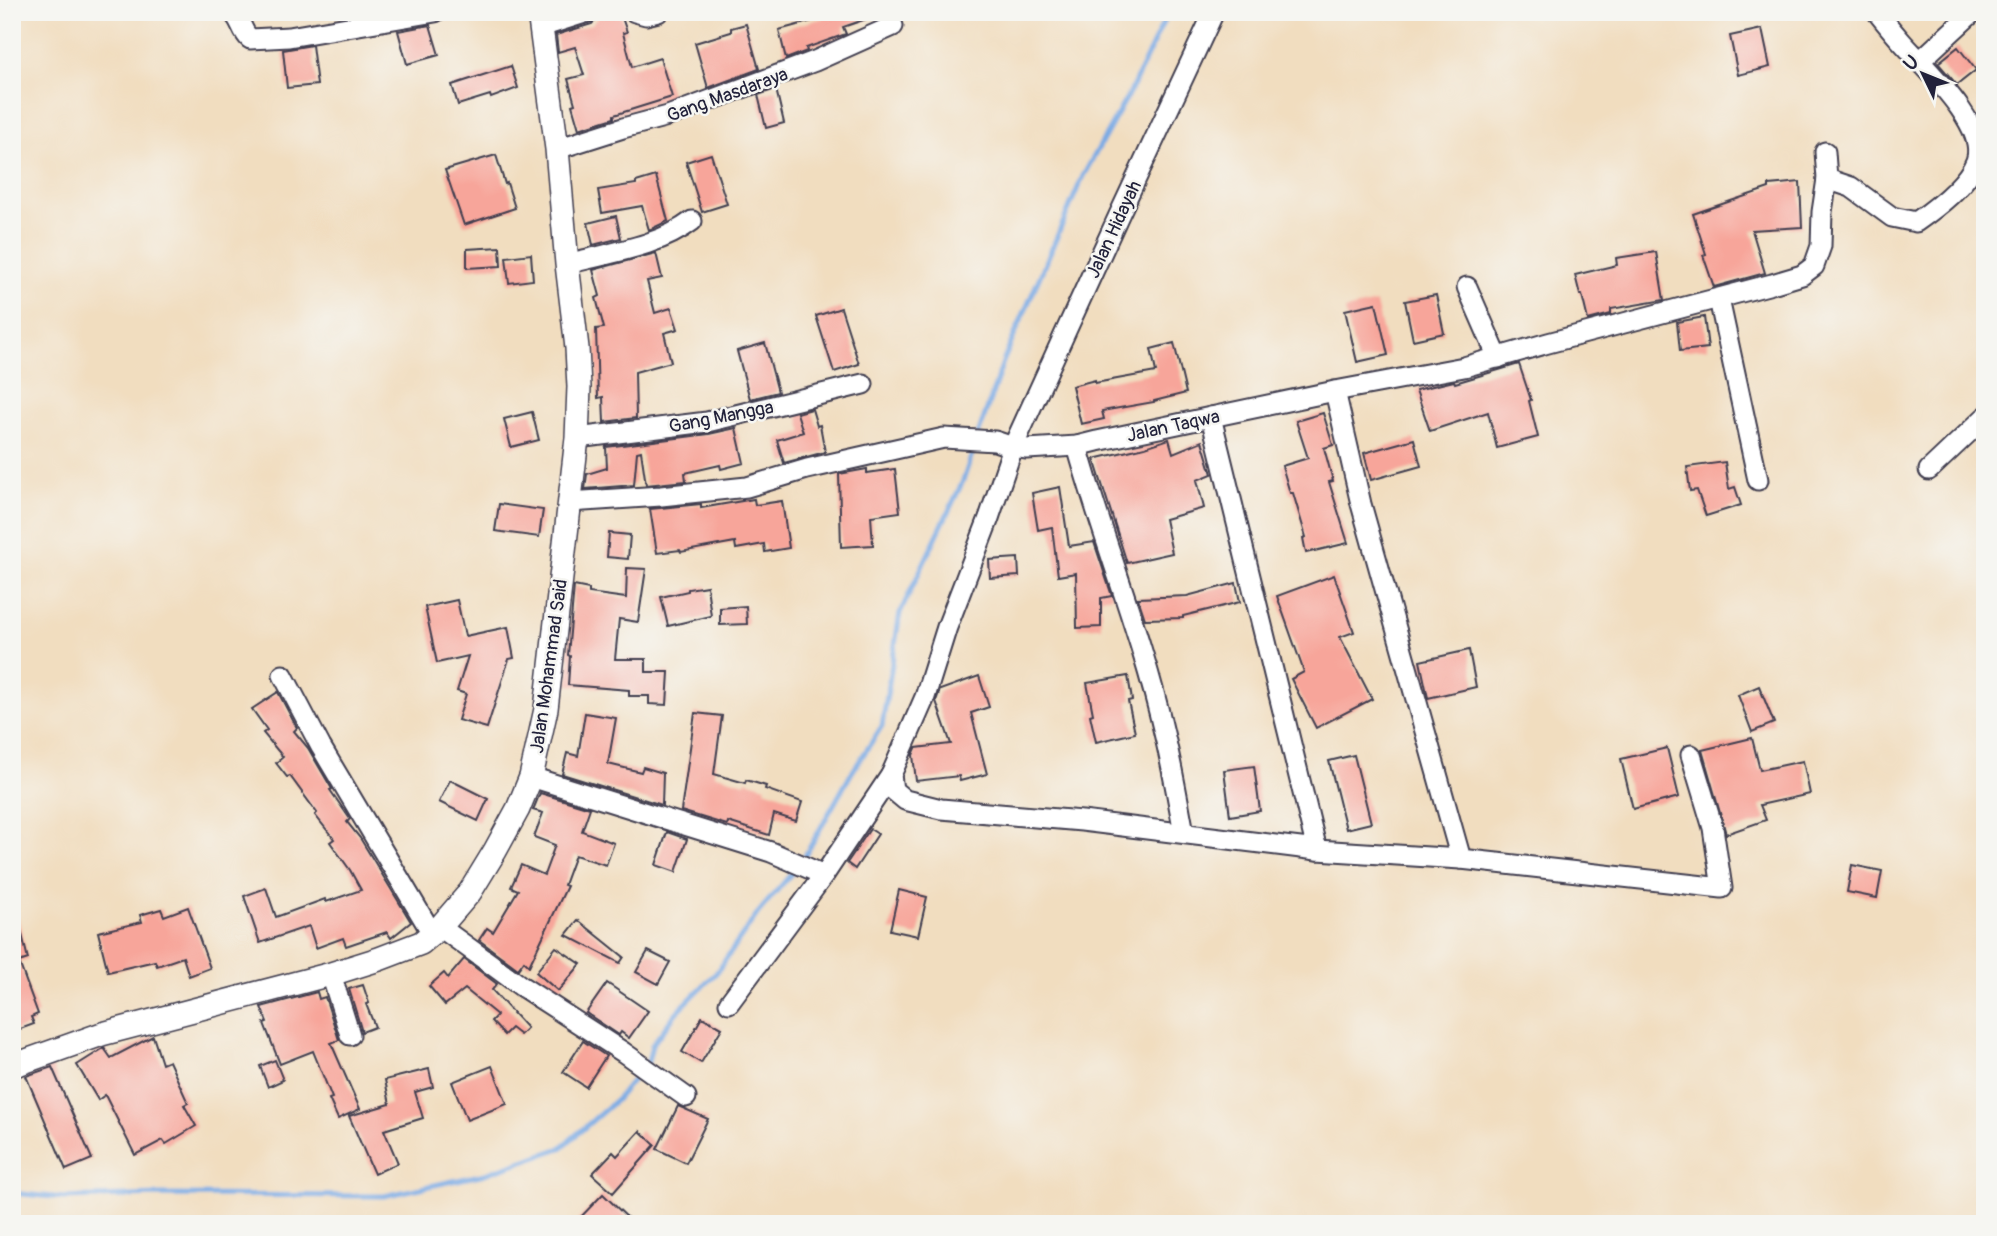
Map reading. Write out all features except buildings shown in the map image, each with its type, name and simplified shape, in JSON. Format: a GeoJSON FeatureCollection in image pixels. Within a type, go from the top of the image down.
{"type":"FeatureCollection","features":[{"type":"Feature","properties":{"kind":"street"},"geometry":{"type":"LineString","coordinates":[[232,12],[240,20],[244,34],[250,39],[260,39],[301,36],[435,12]]}},
{"type":"Feature","properties":{"kind":"street"},"geometry":{"type":"LineString","coordinates":[[540,20],[588,12]]}},
{"type":"Feature","properties":{"kind":"street"},"geometry":{"type":"LineString","coordinates":[[635,12],[646,15],[658,12]]}},
{"type":"Feature","properties":{"kind":"street","name":"Jalan Hidayah"},"geometry":{"type":"LineString","coordinates":[[729,1003],[817,872],[891,775],[925,697],[947,627],[989,518],[1004,444],[1119,215],[1214,12]]}},
{"type":"Feature","properties":{"kind":"street"},"geometry":{"type":"LineString","coordinates":[[1825,152],[1827,179],[1851,187],[1892,217],[1916,222],[1936,208],[1966,178],[1977,160],[1978,142],[1966,116],[1877,12]]}},
{"type":"Feature","properties":{"kind":"street"},"geometry":{"type":"LineString","coordinates":[[1920,61],[1973,12]]}},
{"type":"Feature","properties":{"kind":"street","name":"Jalan Mohammad Said"},"geometry":{"type":"LineString","coordinates":[[12,1066],[102,1034],[331,974],[421,943],[436,931],[470,892],[518,809],[531,777],[546,709],[577,438],[579,387],[557,149],[540,20]]}},
{"type":"Feature","properties":{"kind":"street","name":"Gang Masdaraya"},"geometry":{"type":"LineString","coordinates":[[557,149],[668,116],[815,61],[893,26]]}},
{"type":"Feature","properties":{"kind":"street","name":"Jalan Taqwa"},"geometry":{"type":"LineString","coordinates":[[569,502],[747,487],[807,469],[944,438],[961,438],[1027,449],[1077,446],[1335,391],[1464,367],[1802,275],[1814,266],[1821,246],[1827,179]]}},
{"type":"Feature","properties":{"kind":"street"},"geometry":{"type":"LineString","coordinates":[[567,264],[659,240],[692,221]]}},
{"type":"Feature","properties":{"kind":"street"},"geometry":{"type":"LineString","coordinates":[[1467,287],[1498,358]]}},
{"type":"Feature","properties":{"kind":"street"},"geometry":{"type":"LineString","coordinates":[[1719,299],[1758,480]]}},
{"type":"Feature","properties":{"kind":"street","name":"Gang Mangga"},"geometry":{"type":"LineString","coordinates":[[577,438],[707,422],[863,384]]}},
{"type":"Feature","properties":{"kind":"street"},"geometry":{"type":"LineString","coordinates":[[1335,391],[1361,504],[1461,859]]}},
{"type":"Feature","properties":{"kind":"street"},"geometry":{"type":"LineString","coordinates":[[1211,417],[1317,850]]}},
{"type":"Feature","properties":{"kind":"street"},"geometry":{"type":"LineString","coordinates":[[1929,470],[1985,417]]}},
{"type":"Feature","properties":{"kind":"street"},"geometry":{"type":"LineString","coordinates":[[1077,446],[1155,698],[1184,833]]}},
{"type":"Feature","properties":{"kind":"street"},"geometry":{"type":"LineString","coordinates":[[283,675],[321,747],[436,931],[623,1052],[686,1097]]}},
{"type":"Feature","properties":{"kind":"street"},"geometry":{"type":"LineString","coordinates":[[891,775],[893,790],[905,800],[941,808],[1082,821],[1317,850],[1461,859],[1722,888],[1713,828],[1691,755]]}},
{"type":"Feature","properties":{"kind":"street"},"geometry":{"type":"LineString","coordinates":[[531,777],[771,852],[817,872]]}},
{"type":"Feature","properties":{"kind":"street"},"geometry":{"type":"LineString","coordinates":[[331,974],[350,1035]]}},
{"type":"Feature","properties":{"kind":"waterway"},"geometry":{"type":"LineString","coordinates":[[978,435],[1003,362],[1083,176],[1132,88],[1168,12]]}},
{"type":"Feature","properties":{"kind":"waterway"},"geometry":{"type":"LineString","coordinates":[[802,861],[851,774],[882,726],[900,613],[963,481],[975,445]]}},
{"type":"Feature","properties":{"kind":"waterway"},"geometry":{"type":"LineString","coordinates":[[12,1193],[64,1198],[160,1195],[384,1196],[485,1174],[561,1148],[616,1100],[648,1062],[652,1045],[676,1013],[716,973],[758,913],[796,868]]}}]}
